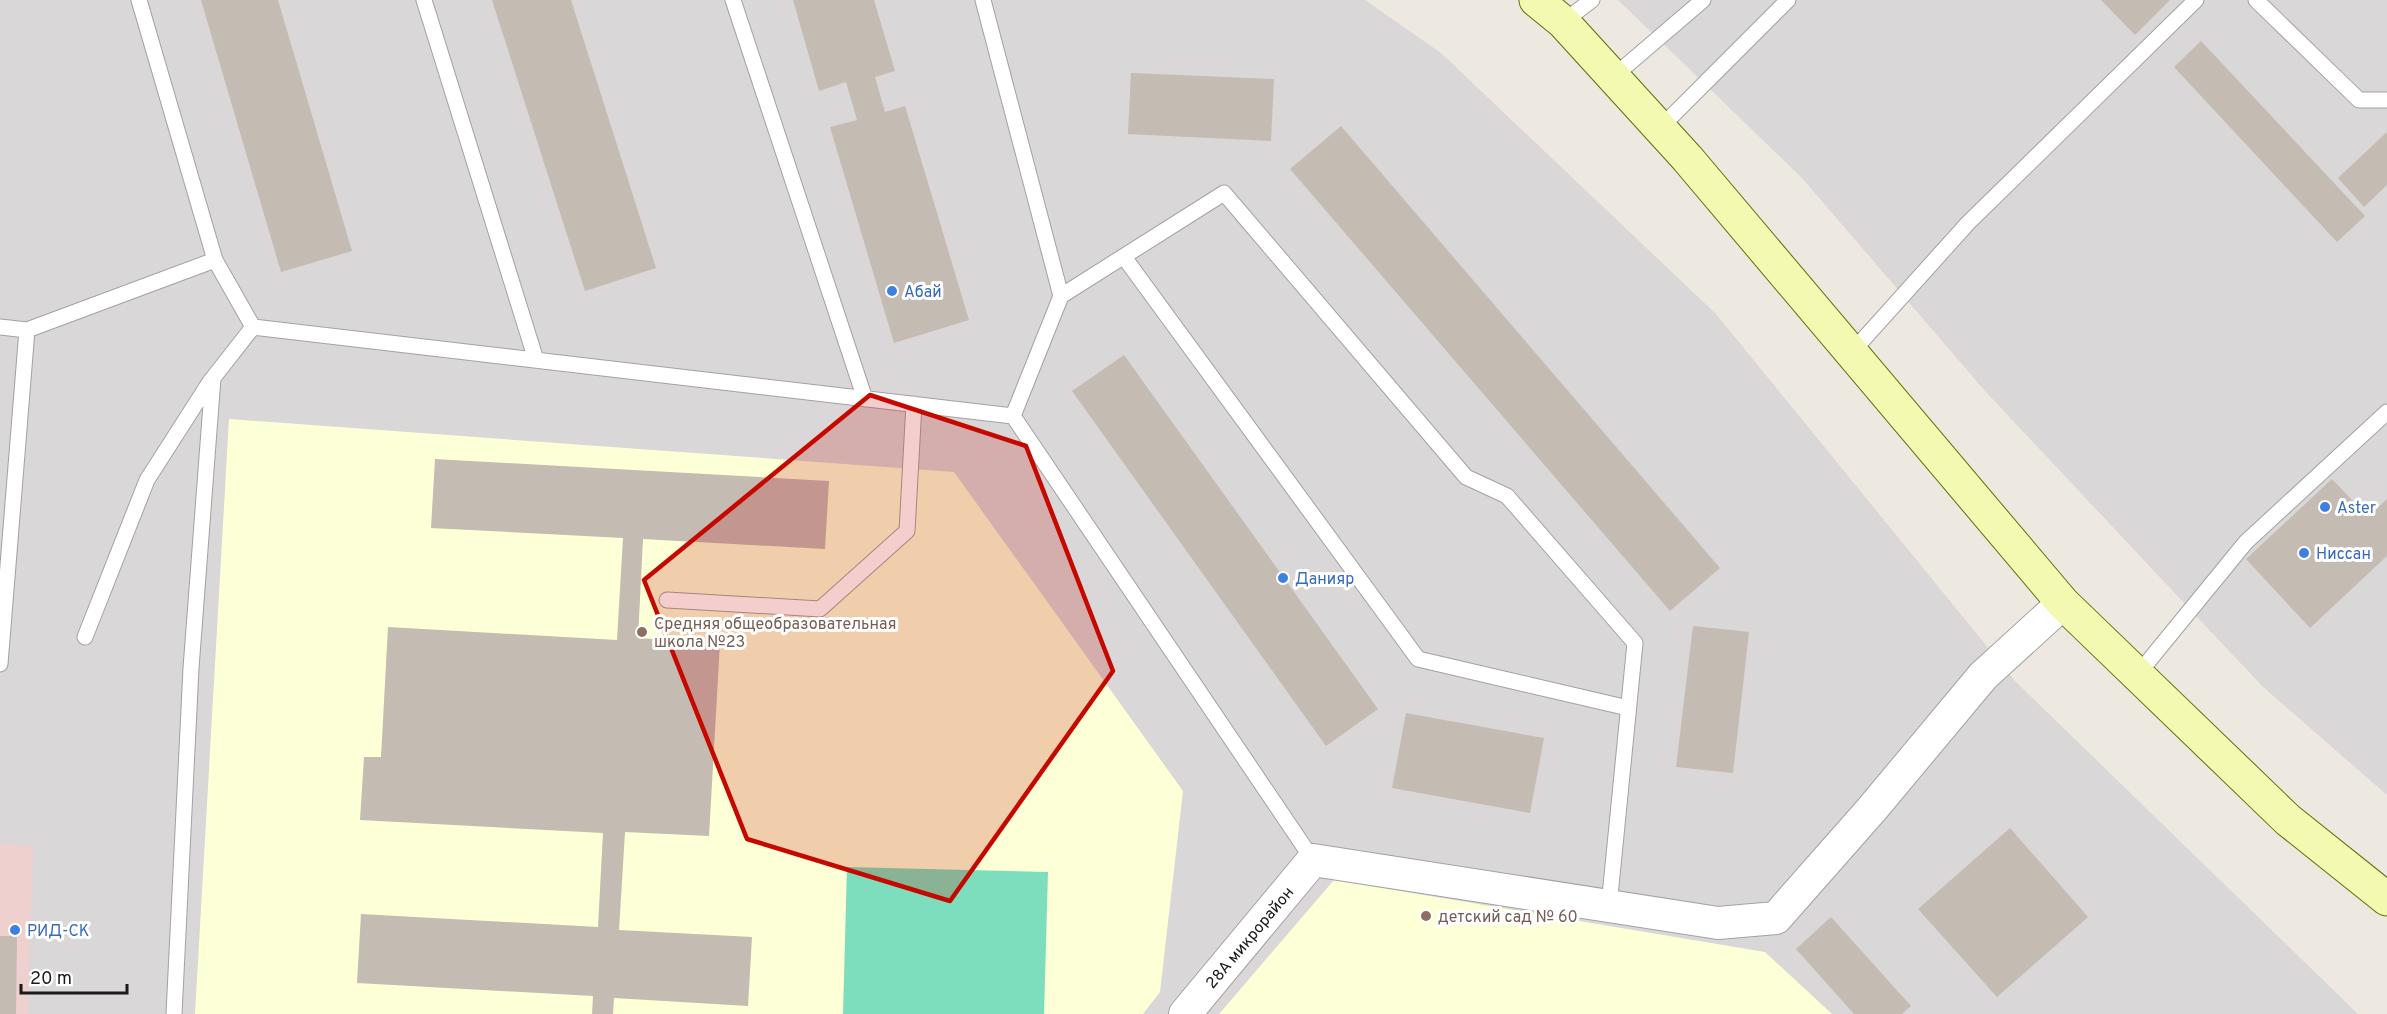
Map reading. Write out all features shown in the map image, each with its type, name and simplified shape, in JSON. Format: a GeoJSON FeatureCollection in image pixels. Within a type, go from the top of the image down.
{"type":"FeatureCollection","features":[{"type":"Feature","properties":{"kind":"main road"},"geometry":{"type":"LineString","coordinates":[[1536,0],[1563,22],[1660,128],[2063,603],[2288,820],[2387,898]]}},
{"type":"Feature","properties":{"kind":"street"},"geometry":{"type":"LineString","coordinates":[[1313,860],[1718,923],[1776,918],[1872,809],[1983,676],[2063,603]]}},
{"type":"Feature","properties":{"kind":"street","name":"28А микрорайон"},"geometry":{"type":"LineString","coordinates":[[1185,1014],[1313,860]]}},
{"type":"Feature","properties":{"kind":"lane"},"geometry":{"type":"LineString","coordinates":[[139,0],[214,260],[253,327]]}},
{"type":"Feature","properties":{"kind":"lane"},"geometry":{"type":"LineString","coordinates":[[424,0],[537,360]]}},
{"type":"Feature","properties":{"kind":"lane"},"geometry":{"type":"LineString","coordinates":[[733,0],[865,399]]}},
{"type":"Feature","properties":{"kind":"lane"},"geometry":{"type":"LineString","coordinates":[[983,0],[1061,296]]}},
{"type":"Feature","properties":{"kind":"lane"},"geometry":{"type":"LineString","coordinates":[[1563,22],[1592,0]]}},
{"type":"Feature","properties":{"kind":"lane"},"geometry":{"type":"LineString","coordinates":[[1613,77],[1703,0]]}},
{"type":"Feature","properties":{"kind":"lane"},"geometry":{"type":"LineString","coordinates":[[1660,128],[1788,0]]}},
{"type":"Feature","properties":{"kind":"lane"},"geometry":{"type":"LineString","coordinates":[[1852,352],[1968,223],[2196,0]]}},
{"type":"Feature","properties":{"kind":"lane"},"geometry":{"type":"LineString","coordinates":[[2256,0],[2359,100],[2387,100]]}},
{"type":"Feature","properties":{"kind":"lane"},"geometry":{"type":"LineString","coordinates":[[1013,416],[1061,296],[1224,193],[1466,477],[1507,496],[1635,643],[1609,906]]}},
{"type":"Feature","properties":{"kind":"lane"},"geometry":{"type":"LineString","coordinates":[[1124,257],[1418,659],[1628,708]]}},
{"type":"Feature","properties":{"kind":"lane"},"geometry":{"type":"LineString","coordinates":[[0,327],[27,330],[214,260]]}},
{"type":"Feature","properties":{"kind":"lane"},"geometry":{"type":"LineString","coordinates":[[253,327],[1013,416],[1313,860]]}},
{"type":"Feature","properties":{"kind":"lane"},"geometry":{"type":"LineString","coordinates":[[85,637],[147,480],[213,378],[253,327]]}},
{"type":"Feature","properties":{"kind":"lane"},"geometry":{"type":"LineString","coordinates":[[0,664],[27,330]]}},
{"type":"Feature","properties":{"kind":"lane"},"geometry":{"type":"LineString","coordinates":[[174,1014],[191,668],[213,378]]}},
{"type":"Feature","properties":{"kind":"lane"},"geometry":{"type":"LineString","coordinates":[[667,600],[820,609],[907,531],[914,404]]}},
{"type":"Feature","properties":{"kind":"lane"},"geometry":{"type":"LineString","coordinates":[[2138,674],[2246,542],[2387,412]]}},
{"type":"Feature","properties":{"kind":"highlighted area"},"geometry":{"type":"Polygon","coordinates":[[[870,395],[1026,446],[1113,671],[950,901],[747,839],[644,580],[870,395]]]}},
{"type":"Feature","properties":{"kind":"shaded area"},"geometry":{"type":"Polygon","coordinates":[[[0,0],[1365,0],[1441,53],[1716,314],[2016,682],[2358,1014],[0,1014],[0,0]]]}},
{"type":"Feature","properties":{"kind":"shaded area"},"geometry":{"type":"Polygon","coordinates":[[[1618,0],[2387,0],[2387,795],[2262,686],[1985,391],[1802,178],[1618,0]]]}},
{"type":"Feature","properties":{"kind":"shaded area","name":"Средняя общеобразовательная школа №23"},"geometry":{"type":"Polygon","coordinates":[[[229,419],[954,472],[1183,791],[1160,992],[1143,1014],[195,1014],[229,419]]]}},
{"type":"Feature","properties":{"kind":"shaded area","name":"РИД-СК"},"geometry":{"type":"Polygon","coordinates":[[[0,844],[33,846],[28,1014],[0,1014],[0,844]]]}},
{"type":"Feature","properties":{"kind":"shaded area","name":"детский сад № 60"},"geometry":{"type":"Polygon","coordinates":[[[1334,880],[1765,952],[1832,1014],[1219,1014],[1334,880]]]}},
{"type":"Feature","properties":{"kind":"green space"},"geometry":{"type":"Polygon","coordinates":[[[847,867],[1048,872],[1044,1014],[843,1014],[847,867]]]}},
{"type":"Feature","properties":{"kind":"building"},"geometry":{"type":"Polygon","coordinates":[[[201,0],[278,0],[352,251],[281,272],[201,0]]]}},
{"type":"Feature","properties":{"kind":"building"},"geometry":{"type":"Polygon","coordinates":[[[492,0],[571,0],[656,268],[585,291],[492,0]]]}},
{"type":"Feature","properties":{"kind":"building"},"geometry":{"type":"Polygon","coordinates":[[[793,0],[874,0],[895,71],[875,77],[885,112],[905,106],[969,320],[894,343],[830,127],[857,120],[846,82],[819,91],[793,0]]]}},
{"type":"Feature","properties":{"kind":"building"},"geometry":{"type":"Polygon","coordinates":[[[2101,0],[2170,0],[2135,35],[2101,0]]]}},
{"type":"Feature","properties":{"kind":"building"},"geometry":{"type":"Polygon","coordinates":[[[2201,41],[2365,216],[2337,242],[2174,67],[2201,41]]]}},
{"type":"Feature","properties":{"kind":"building"},"geometry":{"type":"Polygon","coordinates":[[[1131,73],[1274,79],[1271,141],[1128,134],[1131,73]]]}},
{"type":"Feature","properties":{"kind":"building"},"geometry":{"type":"Polygon","coordinates":[[[1341,126],[1720,568],[1670,611],[1290,169],[1341,126]]]}},
{"type":"Feature","properties":{"kind":"building"},"geometry":{"type":"Polygon","coordinates":[[[2387,132],[2387,185],[2364,207],[2338,178],[2387,132]]]}},
{"type":"Feature","properties":{"kind":"building"},"geometry":{"type":"Polygon","coordinates":[[[1124,355],[1378,709],[1326,746],[1072,391],[1124,355]]]}},
{"type":"Feature","properties":{"kind":"building"},"geometry":{"type":"Polygon","coordinates":[[[435,459],[829,481],[825,549],[643,539],[638,638],[720,643],[709,836],[625,832],[619,930],[752,937],[748,1006],[614,998],[613,1014],[592,1014],[593,996],[357,983],[361,914],[598,927],[603,833],[360,820],[364,757],[381,757],[388,627],[617,640],[623,538],[431,528],[435,459]]]}},
{"type":"Feature","properties":{"kind":"building"},"geometry":{"type":"Polygon","coordinates":[[[2332,479],[2368,517],[2387,499],[2387,556],[2310,628],[2246,559],[2332,479]]]}},
{"type":"Feature","properties":{"kind":"building"},"geometry":{"type":"Polygon","coordinates":[[[1693,626],[1749,632],[1733,773],[1676,767],[1693,626]]]}},
{"type":"Feature","properties":{"kind":"building"},"geometry":{"type":"Polygon","coordinates":[[[1406,713],[1544,738],[1530,813],[1392,788],[1406,713]]]}},
{"type":"Feature","properties":{"kind":"building"},"geometry":{"type":"Polygon","coordinates":[[[2010,828],[2088,917],[1997,997],[1918,909],[2010,828]]]}},
{"type":"Feature","properties":{"kind":"building"},"geometry":{"type":"Polygon","coordinates":[[[1831,917],[1911,1006],[1902,1014],[1854,1014],[1796,949],[1831,917]]]}},
{"type":"Feature","properties":{"kind":"building"},"geometry":{"type":"Polygon","coordinates":[[[0,936],[17,936],[16,1014],[0,1014],[0,936]]]}},
{"type":"Feature","properties":{"kind":"place","name":"Абай"},"geometry":{"type":"Point","coordinates":[892,291]}},
{"type":"Feature","properties":{"kind":"place","name":"Aster"},"geometry":{"type":"Point","coordinates":[2325,507]}},
{"type":"Feature","properties":{"kind":"place","name":"Ниссан"},"geometry":{"type":"Point","coordinates":[2304,553]}},
{"type":"Feature","properties":{"kind":"place","name":"Данияр"},"geometry":{"type":"Point","coordinates":[1283,578]}},
{"type":"Feature","properties":{"kind":"place","name":"Средняя общеобразовательная школа №23"},"geometry":{"type":"Point","coordinates":[642,632]}},
{"type":"Feature","properties":{"kind":"place","name":"детский сад № 60"},"geometry":{"type":"Point","coordinates":[1426,916]}},
{"type":"Feature","properties":{"kind":"place","name":"РИД-СК"},"geometry":{"type":"Point","coordinates":[15,930]}}]}
